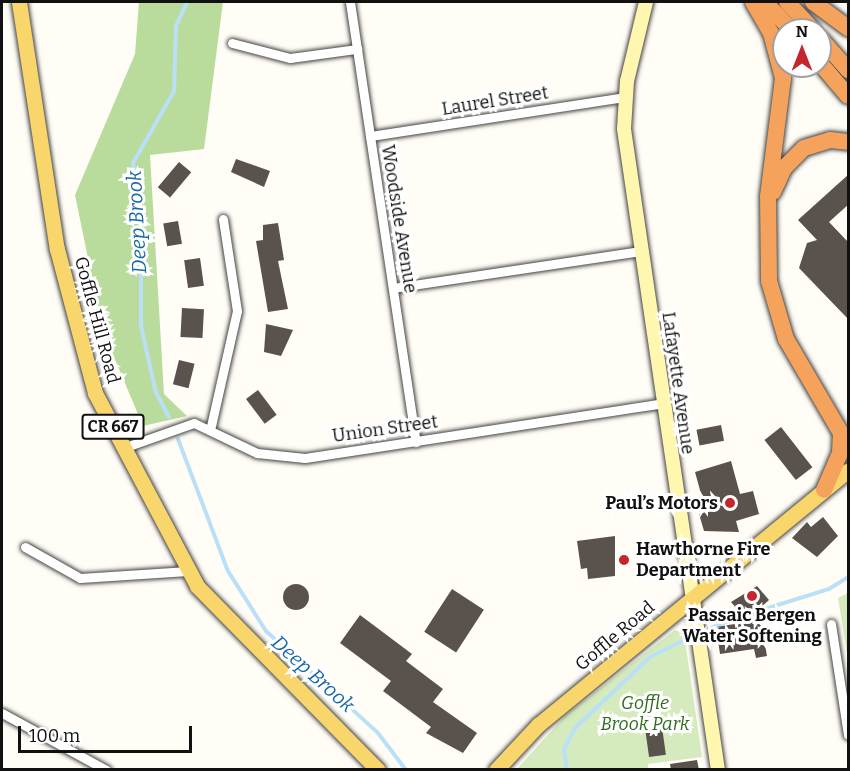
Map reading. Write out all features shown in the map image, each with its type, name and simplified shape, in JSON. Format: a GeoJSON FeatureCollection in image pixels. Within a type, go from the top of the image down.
{"type":"FeatureCollection","features":[{"type":"Feature","properties":{"kind":"highway"},"geometry":{"type":"LineString","coordinates":[[753,2],[777,47],[783,78],[766,216],[766,259],[778,320],[795,358],[833,414],[842,444],[824,490]]}},
{"type":"Feature","properties":{"kind":"highway"},"geometry":{"type":"LineString","coordinates":[[765,2],[780,18]]}},
{"type":"Feature","properties":{"kind":"highway"},"geometry":{"type":"LineString","coordinates":[[787,2],[802,18]]}},
{"type":"Feature","properties":{"kind":"highway"},"geometry":{"type":"LineString","coordinates":[[813,2],[849,28]]}},
{"type":"Feature","properties":{"kind":"highway"},"geometry":{"type":"LineString","coordinates":[[832,51],[849,70]]}},
{"type":"Feature","properties":{"kind":"highway"},"geometry":{"type":"LineString","coordinates":[[832,77],[849,96]]}},
{"type":"Feature","properties":{"kind":"highway"},"geometry":{"type":"LineString","coordinates":[[766,216],[777,182],[793,157],[818,142],[849,142]]}},
{"type":"Feature","properties":{"kind":"highway"},"geometry":{"type":"LineString","coordinates":[[833,414],[849,425]]}},
{"type":"Feature","properties":{"kind":"main road","name":"Goffle Hill Road"},"geometry":{"type":"LineString","coordinates":[[19,2],[47,192],[77,338],[95,393],[188,571],[240,634],[378,770]]}},
{"type":"Feature","properties":{"kind":"main road","name":"Goffle Road"},"geometry":{"type":"LineString","coordinates":[[496,770],[538,724],[849,470]]}},
{"type":"Feature","properties":{"kind":"street","name":"Woodside Avenue"},"geometry":{"type":"LineString","coordinates":[[350,2],[416,442]]}},
{"type":"Feature","properties":{"kind":"street","name":"Lafayette Avenue"},"geometry":{"type":"LineString","coordinates":[[646,2],[626,97],[624,129],[718,770]]}},
{"type":"Feature","properties":{"kind":"street"},"geometry":{"type":"LineString","coordinates":[[232,43],[290,58],[357,49]]}},
{"type":"Feature","properties":{"kind":"street","name":"Laurel Street"},"geometry":{"type":"LineString","coordinates":[[370,136],[626,97]]}},
{"type":"Feature","properties":{"kind":"street"},"geometry":{"type":"LineString","coordinates":[[211,426],[237,311],[223,219]]}},
{"type":"Feature","properties":{"kind":"street"},"geometry":{"type":"LineString","coordinates":[[393,288],[641,251]]}},
{"type":"Feature","properties":{"kind":"street","name":"Union Street"},"geometry":{"type":"LineString","coordinates":[[123,448],[183,425],[211,426],[257,453],[279,458],[416,442],[663,403]]}},
{"type":"Feature","properties":{"kind":"street"},"geometry":{"type":"LineString","coordinates":[[25,547],[80,578],[96,581],[188,571]]}},
{"type":"Feature","properties":{"kind":"street"},"geometry":{"type":"LineString","coordinates":[[831,624],[849,735]]}},
{"type":"Feature","properties":{"kind":"street"},"geometry":{"type":"LineString","coordinates":[[2,713],[106,770]]}},
{"type":"Feature","properties":{"kind":"green space"},"geometry":{"type":"Polygon","coordinates":[[[139,2],[223,2],[204,149],[150,155],[164,394],[187,416],[143,426],[103,331],[75,195],[135,54],[139,2]]]}},
{"type":"Feature","properties":{"kind":"green space"},"geometry":{"type":"Polygon","coordinates":[[[848,593],[848,659],[838,598],[848,593]]]}},
{"type":"Feature","properties":{"kind":"green space","name":"Goffle Brook Park"},"geometry":{"type":"Polygon","coordinates":[[[675,630],[684,634],[702,757],[648,764],[648,769],[516,770],[566,715],[675,630]]]}},
{"type":"Feature","properties":{"kind":"building"},"geometry":{"type":"Polygon","coordinates":[[[236,159],[270,171],[264,187],[231,172],[236,159]]]}},
{"type":"Feature","properties":{"kind":"building"},"geometry":{"type":"Polygon","coordinates":[[[179,162],[191,172],[170,198],[158,187],[179,162]]]}},
{"type":"Feature","properties":{"kind":"building"},"geometry":{"type":"Polygon","coordinates":[[[849,174],[849,204],[829,222],[849,243],[849,320],[799,268],[807,243],[817,240],[798,220],[849,174]]]}},
{"type":"Feature","properties":{"kind":"building"},"geometry":{"type":"Polygon","coordinates":[[[178,221],[182,244],[167,246],[163,224],[178,221]]]}},
{"type":"Feature","properties":{"kind":"building"},"geometry":{"type":"Polygon","coordinates":[[[278,223],[284,260],[278,261],[288,309],[268,312],[256,241],[263,240],[263,225],[278,223]]]}},
{"type":"Feature","properties":{"kind":"building"},"geometry":{"type":"Polygon","coordinates":[[[200,258],[204,286],[188,288],[184,260],[200,258]]]}},
{"type":"Feature","properties":{"kind":"building"},"geometry":{"type":"Polygon","coordinates":[[[182,308],[204,309],[202,338],[180,337],[182,308]]]}},
{"type":"Feature","properties":{"kind":"building"},"geometry":{"type":"Polygon","coordinates":[[[266,324],[293,330],[281,356],[264,352],[266,324]]]}},
{"type":"Feature","properties":{"kind":"building"},"geometry":{"type":"Polygon","coordinates":[[[179,360],[195,364],[188,388],[173,384],[179,360]]]}},
{"type":"Feature","properties":{"kind":"building"},"geometry":{"type":"Polygon","coordinates":[[[258,390],[277,415],[265,424],[246,399],[258,390]]]}},
{"type":"Feature","properties":{"kind":"building"},"geometry":{"type":"Polygon","coordinates":[[[721,425],[724,441],[700,445],[696,430],[721,425]]]}},
{"type":"Feature","properties":{"kind":"building"},"geometry":{"type":"Polygon","coordinates":[[[781,427],[812,467],[796,480],[764,440],[781,427]]]}},
{"type":"Feature","properties":{"kind":"building","name":"Paul’s Motors"},"geometry":{"type":"Polygon","coordinates":[[[731,461],[740,494],[753,491],[759,514],[736,521],[739,532],[704,531],[699,514],[706,512],[695,472],[731,461]]]}},
{"type":"Feature","properties":{"kind":"building"},"geometry":{"type":"Polygon","coordinates":[[[823,517],[838,536],[817,557],[792,538],[807,522],[811,527],[823,517]]]}},
{"type":"Feature","properties":{"kind":"building"},"geometry":{"type":"Polygon","coordinates":[[[615,536],[615,576],[588,579],[587,568],[581,569],[577,541],[615,536]]]}},
{"type":"Feature","properties":{"kind":"building"},"geometry":{"type":"Polygon","coordinates":[[[296,584],[306,587],[309,597],[306,607],[296,610],[286,607],[283,597],[286,587],[296,584]]]}},
{"type":"Feature","properties":{"kind":"building"},"geometry":{"type":"Polygon","coordinates":[[[757,586],[769,600],[759,609],[767,656],[756,658],[754,649],[720,654],[716,627],[747,622],[731,602],[757,586]]]}},
{"type":"Feature","properties":{"kind":"building"},"geometry":{"type":"Polygon","coordinates":[[[452,589],[484,610],[456,652],[424,632],[452,589]]]}},
{"type":"Feature","properties":{"kind":"building"},"geometry":{"type":"Polygon","coordinates":[[[360,615],[412,654],[406,661],[443,689],[433,702],[477,733],[463,753],[426,733],[431,727],[383,691],[391,681],[340,643],[360,615]]]}},
{"type":"Feature","properties":{"kind":"building"},"geometry":{"type":"Polygon","coordinates":[[[662,727],[666,755],[649,757],[645,729],[662,727]]]}},
{"type":"Feature","properties":{"kind":"building"},"geometry":{"type":"Polygon","coordinates":[[[697,760],[699,770],[671,770],[670,764],[697,760]]]}},
{"type":"Feature","properties":{"kind":"waterway","name":"Deep Brook"},"geometry":{"type":"LineString","coordinates":[[169,417],[156,393],[141,326],[141,218],[133,163],[174,91],[176,26],[187,2]]}},
{"type":"Feature","properties":{"kind":"waterway","name":"Deep Brook"},"geometry":{"type":"LineString","coordinates":[[178,439],[228,571],[266,631],[378,733],[406,770]]}},
{"type":"Feature","properties":{"kind":"waterway"},"geometry":{"type":"LineString","coordinates":[[755,612],[829,589],[848,577]]}},
{"type":"Feature","properties":{"kind":"waterway"},"geometry":{"type":"LineString","coordinates":[[702,631],[745,615]]}},
{"type":"Feature","properties":{"kind":"waterway"},"geometry":{"type":"LineString","coordinates":[[567,770],[564,749],[575,728],[650,657],[695,635]]}},
{"type":"Feature","properties":{"kind":"place","name":"Paul’s Motors"},"geometry":{"type":"Point","coordinates":[730,503]}},
{"type":"Feature","properties":{"kind":"place","name":"Hawthorne Fire Department"},"geometry":{"type":"Point","coordinates":[624,560]}},
{"type":"Feature","properties":{"kind":"place","name":"Passaic Bergen Water Softening"},"geometry":{"type":"Point","coordinates":[752,596]}}]}
